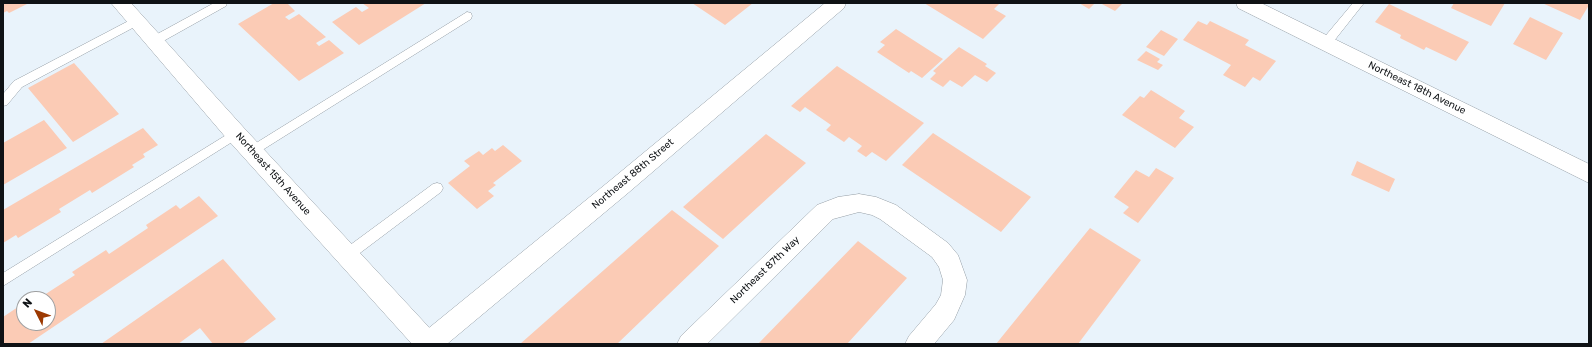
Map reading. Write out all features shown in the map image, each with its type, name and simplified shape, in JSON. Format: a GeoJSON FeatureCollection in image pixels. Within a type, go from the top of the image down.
{"type":"FeatureCollection","features":[{"type":"Feature","properties":{"kind":"street","name":"Northeast 15th Avenue"},"geometry":{"type":"LineString","coordinates":[[120,3],[236,134],[428,344]]}},
{"type":"Feature","properties":{"kind":"street","name":"Northeast 88th Street"},"geometry":{"type":"LineString","coordinates":[[428,344],[620,186],[837,3]]}},
{"type":"Feature","properties":{"kind":"street","name":"Northeast 18th Avenue"},"geometry":{"type":"LineString","coordinates":[[1245,3],[1588,170]]}},
{"type":"Feature","properties":{"kind":"street","name":"Northeast 87th Way"},"geometry":{"type":"LineString","coordinates":[[690,344],[817,220],[832,209],[859,203],[876,206],[888,212],[940,250],[950,262],[955,280],[954,295],[945,312],[918,344]]}},
{"type":"Feature","properties":{"kind":"lane"},"geometry":{"type":"LineString","coordinates":[[154,41],[222,3]]}},
{"type":"Feature","properties":{"kind":"lane"},"geometry":{"type":"LineString","coordinates":[[1326,43],[1359,3]]}},
{"type":"Feature","properties":{"kind":"lane"},"geometry":{"type":"LineString","coordinates":[[252,151],[467,16]]}},
{"type":"Feature","properties":{"kind":"lane"},"geometry":{"type":"LineString","coordinates":[[3,102],[18,84],[136,21]]}},
{"type":"Feature","properties":{"kind":"lane"},"geometry":{"type":"LineString","coordinates":[[3,280],[236,134]]}},
{"type":"Feature","properties":{"kind":"lane"},"geometry":{"type":"LineString","coordinates":[[347,255],[437,188]]}},
{"type":"Feature","properties":{"kind":"building"},"geometry":{"type":"Polygon","coordinates":[[[3,3],[29,3],[9,13],[7,11],[3,13],[3,3]]]}},
{"type":"Feature","properties":{"kind":"building"},"geometry":{"type":"Polygon","coordinates":[[[274,3],[287,3],[295,11],[285,17],[289,20],[299,14],[326,37],[316,43],[319,46],[329,40],[344,53],[299,81],[238,24],[274,3]]]}},
{"type":"Feature","properties":{"kind":"building"},"geometry":{"type":"Polygon","coordinates":[[[362,3],[426,3],[359,45],[332,22],[356,7],[362,12],[369,8],[362,3]]]}},
{"type":"Feature","properties":{"kind":"building"},"geometry":{"type":"Polygon","coordinates":[[[692,3],[753,3],[725,25],[692,3]]]}},
{"type":"Feature","properties":{"kind":"building"},"geometry":{"type":"Polygon","coordinates":[[[924,3],[1000,3],[994,9],[1006,16],[983,39],[924,3]]]}},
{"type":"Feature","properties":{"kind":"building"},"geometry":{"type":"Polygon","coordinates":[[[1079,3],[1095,3],[1089,9],[1079,3]]]}},
{"type":"Feature","properties":{"kind":"building"},"geometry":{"type":"Polygon","coordinates":[[[1100,3],[1123,3],[1115,11],[1100,3]]]}},
{"type":"Feature","properties":{"kind":"building"},"geometry":{"type":"Polygon","coordinates":[[[1454,3],[1505,3],[1491,26],[1451,8],[1454,3]]]}},
{"type":"Feature","properties":{"kind":"building"},"geometry":{"type":"Polygon","coordinates":[[[1542,3],[1589,3],[1589,5],[1580,20],[1542,3]]]}},
{"type":"Feature","properties":{"kind":"building"},"geometry":{"type":"Polygon","coordinates":[[[1389,4],[1469,42],[1456,61],[1426,47],[1424,50],[1400,38],[1401,35],[1375,22],[1389,4]]]}},
{"type":"Feature","properties":{"kind":"building"},"geometry":{"type":"Polygon","coordinates":[[[1530,17],[1563,33],[1546,60],[1513,44],[1530,17]]]}},
{"type":"Feature","properties":{"kind":"building"},"geometry":{"type":"Polygon","coordinates":[[[1198,21],[1207,25],[1210,21],[1249,40],[1245,45],[1276,61],[1260,81],[1253,77],[1245,87],[1223,75],[1231,65],[1183,40],[1198,21]]]}},
{"type":"Feature","properties":{"kind":"building"},"geometry":{"type":"Polygon","coordinates":[[[896,29],[943,59],[922,78],[911,71],[909,73],[877,52],[885,45],[880,42],[896,29]]]}},
{"type":"Feature","properties":{"kind":"building"},"geometry":{"type":"Polygon","coordinates":[[[1161,30],[1178,39],[1164,56],[1146,47],[1161,30]]]}},
{"type":"Feature","properties":{"kind":"building"},"geometry":{"type":"Polygon","coordinates":[[[959,47],[987,64],[985,66],[996,73],[987,82],[975,75],[962,87],[950,80],[943,87],[930,79],[936,73],[933,71],[959,47]]]}},
{"type":"Feature","properties":{"kind":"building"},"geometry":{"type":"Polygon","coordinates":[[[1146,51],[1160,59],[1157,62],[1163,65],[1158,70],[1137,60],[1146,51]]]}},
{"type":"Feature","properties":{"kind":"building"},"geometry":{"type":"Polygon","coordinates":[[[74,63],[119,114],[73,142],[28,88],[74,63]]]}},
{"type":"Feature","properties":{"kind":"building"},"geometry":{"type":"Polygon","coordinates":[[[837,66],[924,123],[886,161],[872,152],[866,157],[857,151],[862,146],[849,137],[844,142],[826,130],[831,125],[805,107],[800,112],[791,106],[837,66]]]}},
{"type":"Feature","properties":{"kind":"building"},"geometry":{"type":"Polygon","coordinates":[[[1151,90],[1185,111],[1179,118],[1194,127],[1175,148],[1122,115],[1140,96],[1144,98],[1151,90]]]}},
{"type":"Feature","properties":{"kind":"building"},"geometry":{"type":"Polygon","coordinates":[[[44,120],[67,148],[3,185],[3,143],[44,120]]]}},
{"type":"Feature","properties":{"kind":"building"},"geometry":{"type":"Polygon","coordinates":[[[143,128],[158,145],[143,154],[145,157],[132,165],[134,167],[92,193],[90,190],[59,209],[61,212],[18,238],[16,235],[3,243],[3,210],[143,128]]]}},
{"type":"Feature","properties":{"kind":"building"},"geometry":{"type":"Polygon","coordinates":[[[933,133],[1031,197],[1001,232],[902,165],[933,133]]]}},
{"type":"Feature","properties":{"kind":"building"},"geometry":{"type":"Polygon","coordinates":[[[766,134],[806,163],[723,239],[683,207],[766,134]]]}},
{"type":"Feature","properties":{"kind":"building"},"geometry":{"type":"Polygon","coordinates":[[[503,145],[522,161],[493,183],[496,185],[488,191],[494,196],[477,209],[448,183],[470,166],[464,161],[479,151],[483,155],[492,148],[495,151],[503,145]]]}},
{"type":"Feature","properties":{"kind":"building"},"geometry":{"type":"Polygon","coordinates":[[[1357,161],[1395,179],[1389,192],[1351,175],[1357,161]]]}},
{"type":"Feature","properties":{"kind":"building"},"geometry":{"type":"Polygon","coordinates":[[[1156,168],[1174,178],[1138,223],[1123,213],[1129,207],[1114,197],[1136,170],[1149,177],[1156,168]]]}},
{"type":"Feature","properties":{"kind":"building"},"geometry":{"type":"Polygon","coordinates":[[[199,196],[218,216],[56,325],[56,291],[50,291],[75,275],[72,272],[106,250],[109,254],[148,228],[146,225],[176,205],[180,209],[199,196]]]}},
{"type":"Feature","properties":{"kind":"building"},"geometry":{"type":"Polygon","coordinates":[[[672,210],[719,246],[617,344],[520,344],[672,210]]]}},
{"type":"Feature","properties":{"kind":"building"},"geometry":{"type":"Polygon","coordinates":[[[1090,228],[1141,260],[1078,344],[996,344],[1090,228]]]}},
{"type":"Feature","properties":{"kind":"building"},"geometry":{"type":"Polygon","coordinates":[[[858,241],[907,278],[847,344],[758,344],[858,241]]]}},
{"type":"Feature","properties":{"kind":"building"},"geometry":{"type":"Polygon","coordinates":[[[223,259],[276,319],[242,344],[213,344],[200,328],[178,344],[101,344],[223,259]]]}},
{"type":"Feature","properties":{"kind":"building"},"geometry":{"type":"Polygon","coordinates":[[[16,308],[16,331],[47,331],[28,344],[3,344],[3,317],[16,308]]]}}]}
